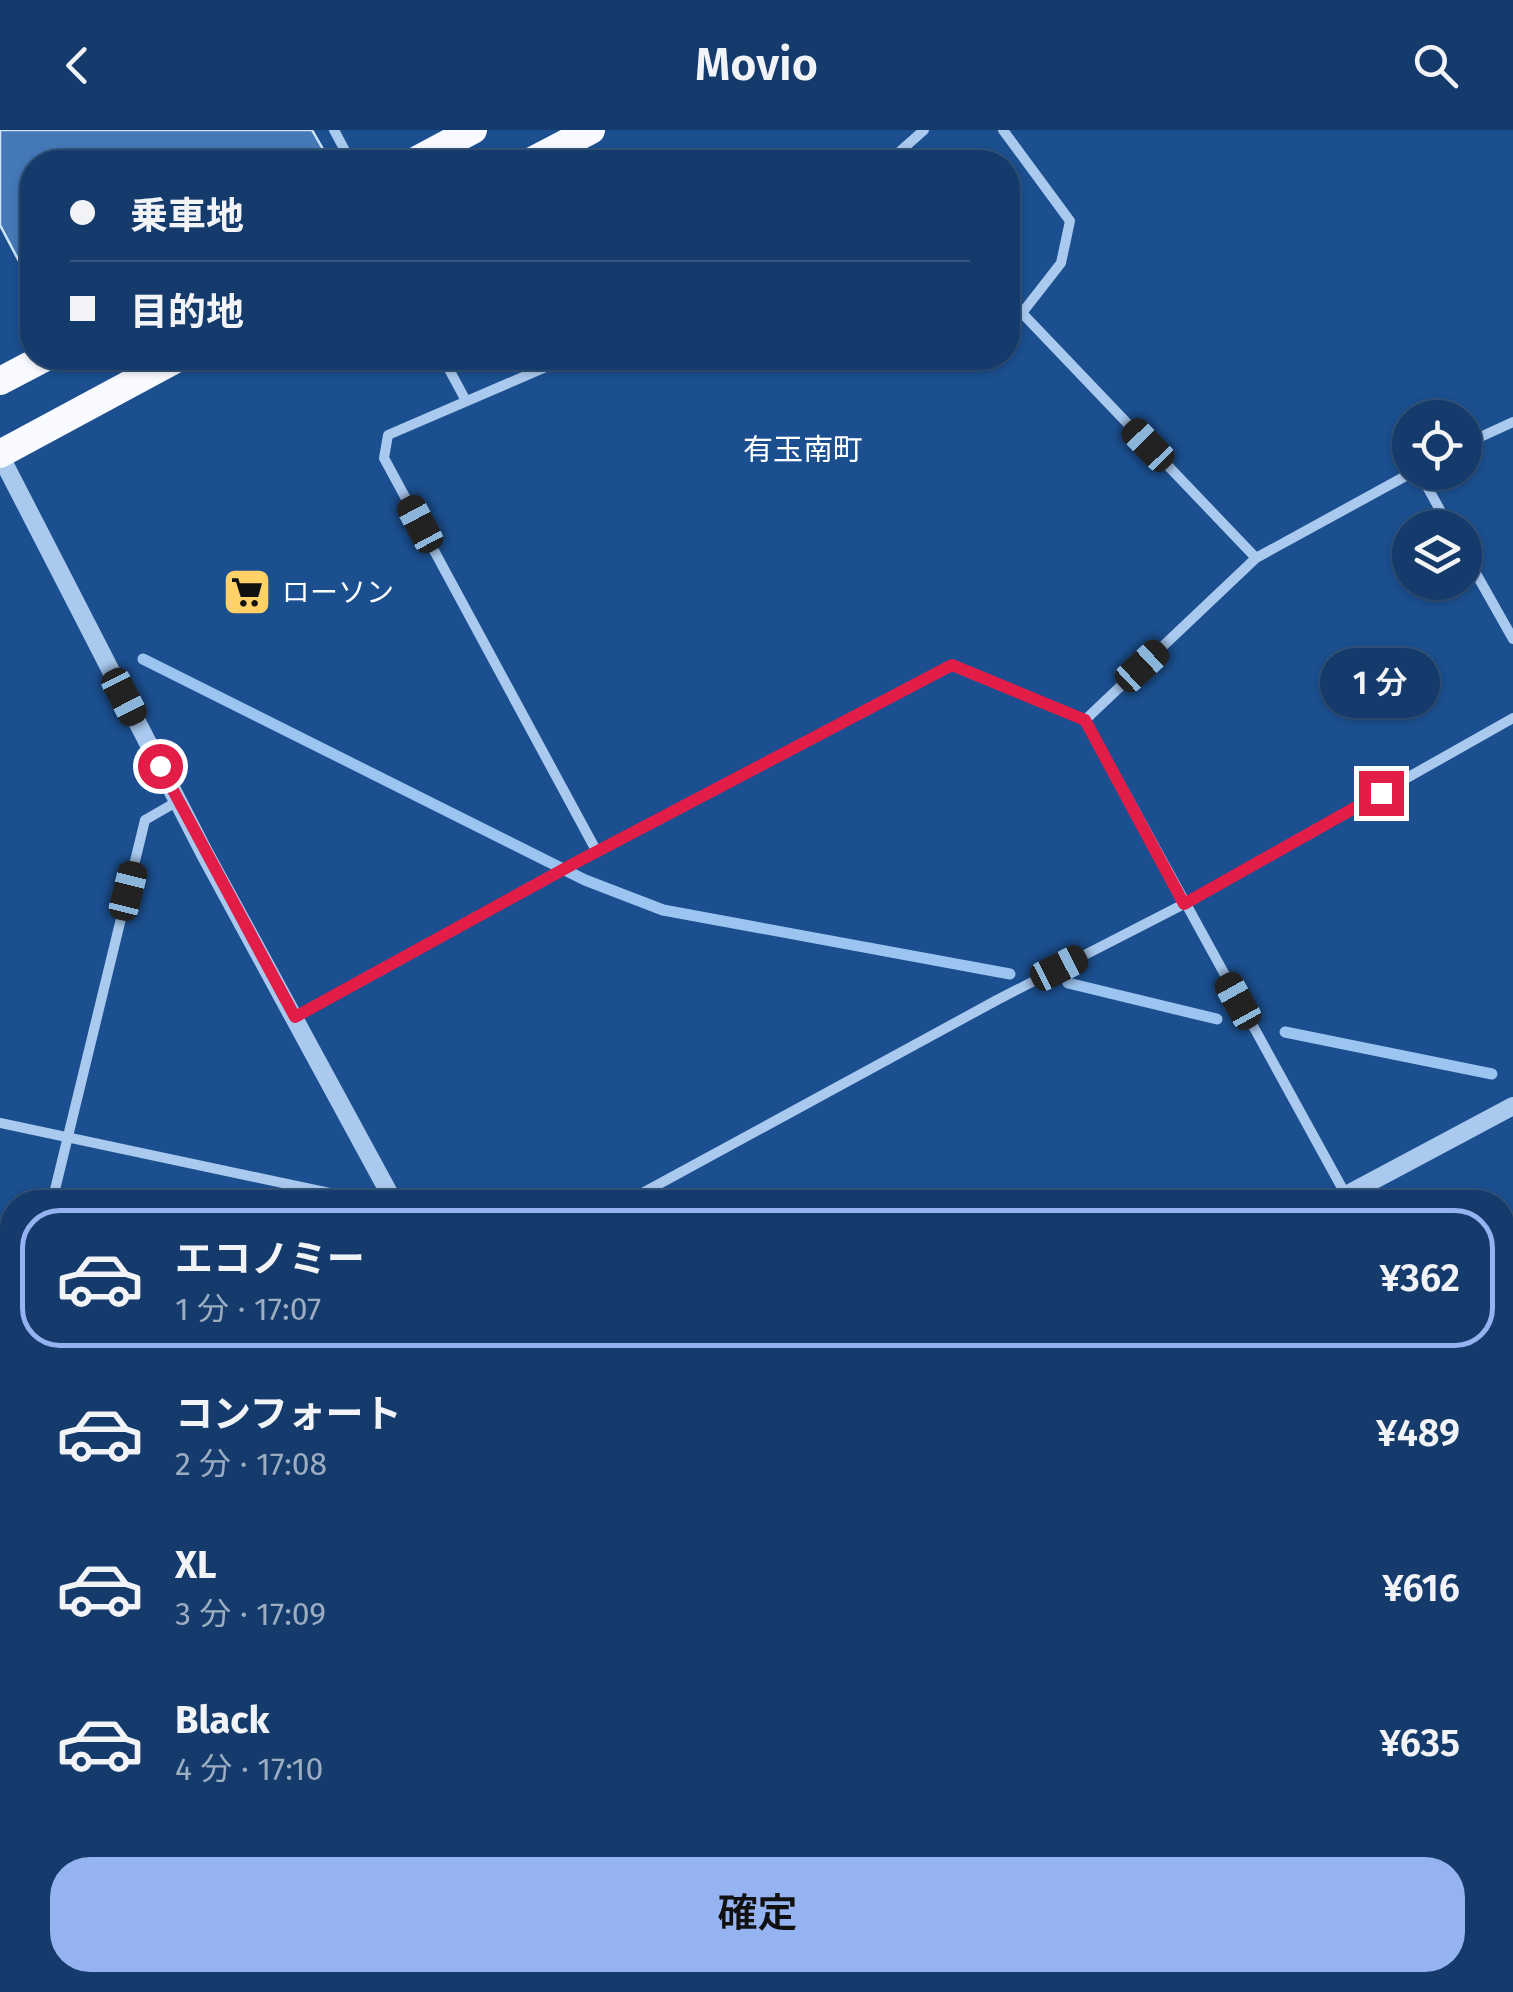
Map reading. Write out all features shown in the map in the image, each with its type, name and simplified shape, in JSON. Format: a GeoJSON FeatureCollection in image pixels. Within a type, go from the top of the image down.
{"type":"FeatureCollection","features":[{"type":"Feature","properties":{"kind":"highway"},"geometry":{"type":"LineString","coordinates":[[435,150],[474,130]]}},
{"type":"Feature","properties":{"kind":"highway"},"geometry":{"type":"LineString","coordinates":[[552,150],[590,130]]}},
{"type":"Feature","properties":{"kind":"highway"},"geometry":{"type":"LineString","coordinates":[[0,454],[156,370]]}},
{"type":"Feature","properties":{"kind":"street"},"geometry":{"type":"LineString","coordinates":[[902,150],[924,130]]}},
{"type":"Feature","properties":{"kind":"street"},"geometry":{"type":"LineString","coordinates":[[1020,153],[1070,221],[1061,263],[1022,313],[1256,558]]}},
{"type":"Feature","properties":{"kind":"street"},"geometry":{"type":"LineString","coordinates":[[450,370],[464,400]]}},
{"type":"Feature","properties":{"kind":"street"},"geometry":{"type":"LineString","coordinates":[[538,370],[388,435],[384,458],[597,852]]}},
{"type":"Feature","properties":{"kind":"street"},"geometry":{"type":"LineString","coordinates":[[1482,436],[1513,422]]}},
{"type":"Feature","properties":{"kind":"street"},"geometry":{"type":"LineString","coordinates":[[0,454],[178,801],[388,1190]]}},
{"type":"Feature","properties":{"kind":"street"},"geometry":{"type":"LineString","coordinates":[[1085,720],[1256,558],[1392,485]]}},
{"type":"Feature","properties":{"kind":"street"},"geometry":{"type":"LineString","coordinates":[[1482,584],[1513,639]]}},
{"type":"Feature","properties":{"kind":"street"},"geometry":{"type":"LineString","coordinates":[[295,1017],[575,863],[952,665],[1085,720],[1338,1190]]}},
{"type":"Feature","properties":{"kind":"street"},"geometry":{"type":"LineString","coordinates":[[648,1190],[996,1000],[1184,904],[1513,718]]}},
{"type":"Feature","properties":{"kind":"street"},"geometry":{"type":"LineString","coordinates":[[55,1190],[145,820],[178,801]]}},
{"type":"Feature","properties":{"kind":"street"},"geometry":{"type":"LineString","coordinates":[[1361,1190],[1513,1106]]}},
{"type":"Feature","properties":{"kind":"street"},"geometry":{"type":"LineString","coordinates":[[0,1123],[314,1190]]}},
{"type":"Feature","properties":{"kind":"building"},"geometry":{"type":"Polygon","coordinates":[[[0,130],[312,130],[323,150],[20,150],[20,263],[0,225],[0,130]]]}},
{"type":"Feature","properties":{"kind":"waterway"},"geometry":{"type":"LineString","coordinates":[[143,659],[585,880],[663,910],[1010,974]]}},
{"type":"Feature","properties":{"kind":"waterway"},"geometry":{"type":"LineString","coordinates":[[1068,983],[1217,1019]]}},
{"type":"Feature","properties":{"kind":"waterway"},"geometry":{"type":"LineString","coordinates":[[1285,1032],[1492,1074]]}},
{"type":"Feature","properties":{"kind":"place","name":"ローソン"},"geometry":{"type":"Point","coordinates":[247,592]}},
{"type":"Feature","properties":{"kind":"district","name":"有玉南町"},"geometry":{"type":"Point","coordinates":[803,450]}},
{"type":"Feature","properties":{"kind":"route"},"geometry":{"type":"LineString","coordinates":[[160,766],[295,1017],[575,863],[952,665],[1085,720],[1184,904],[1381,793]]}}]}
